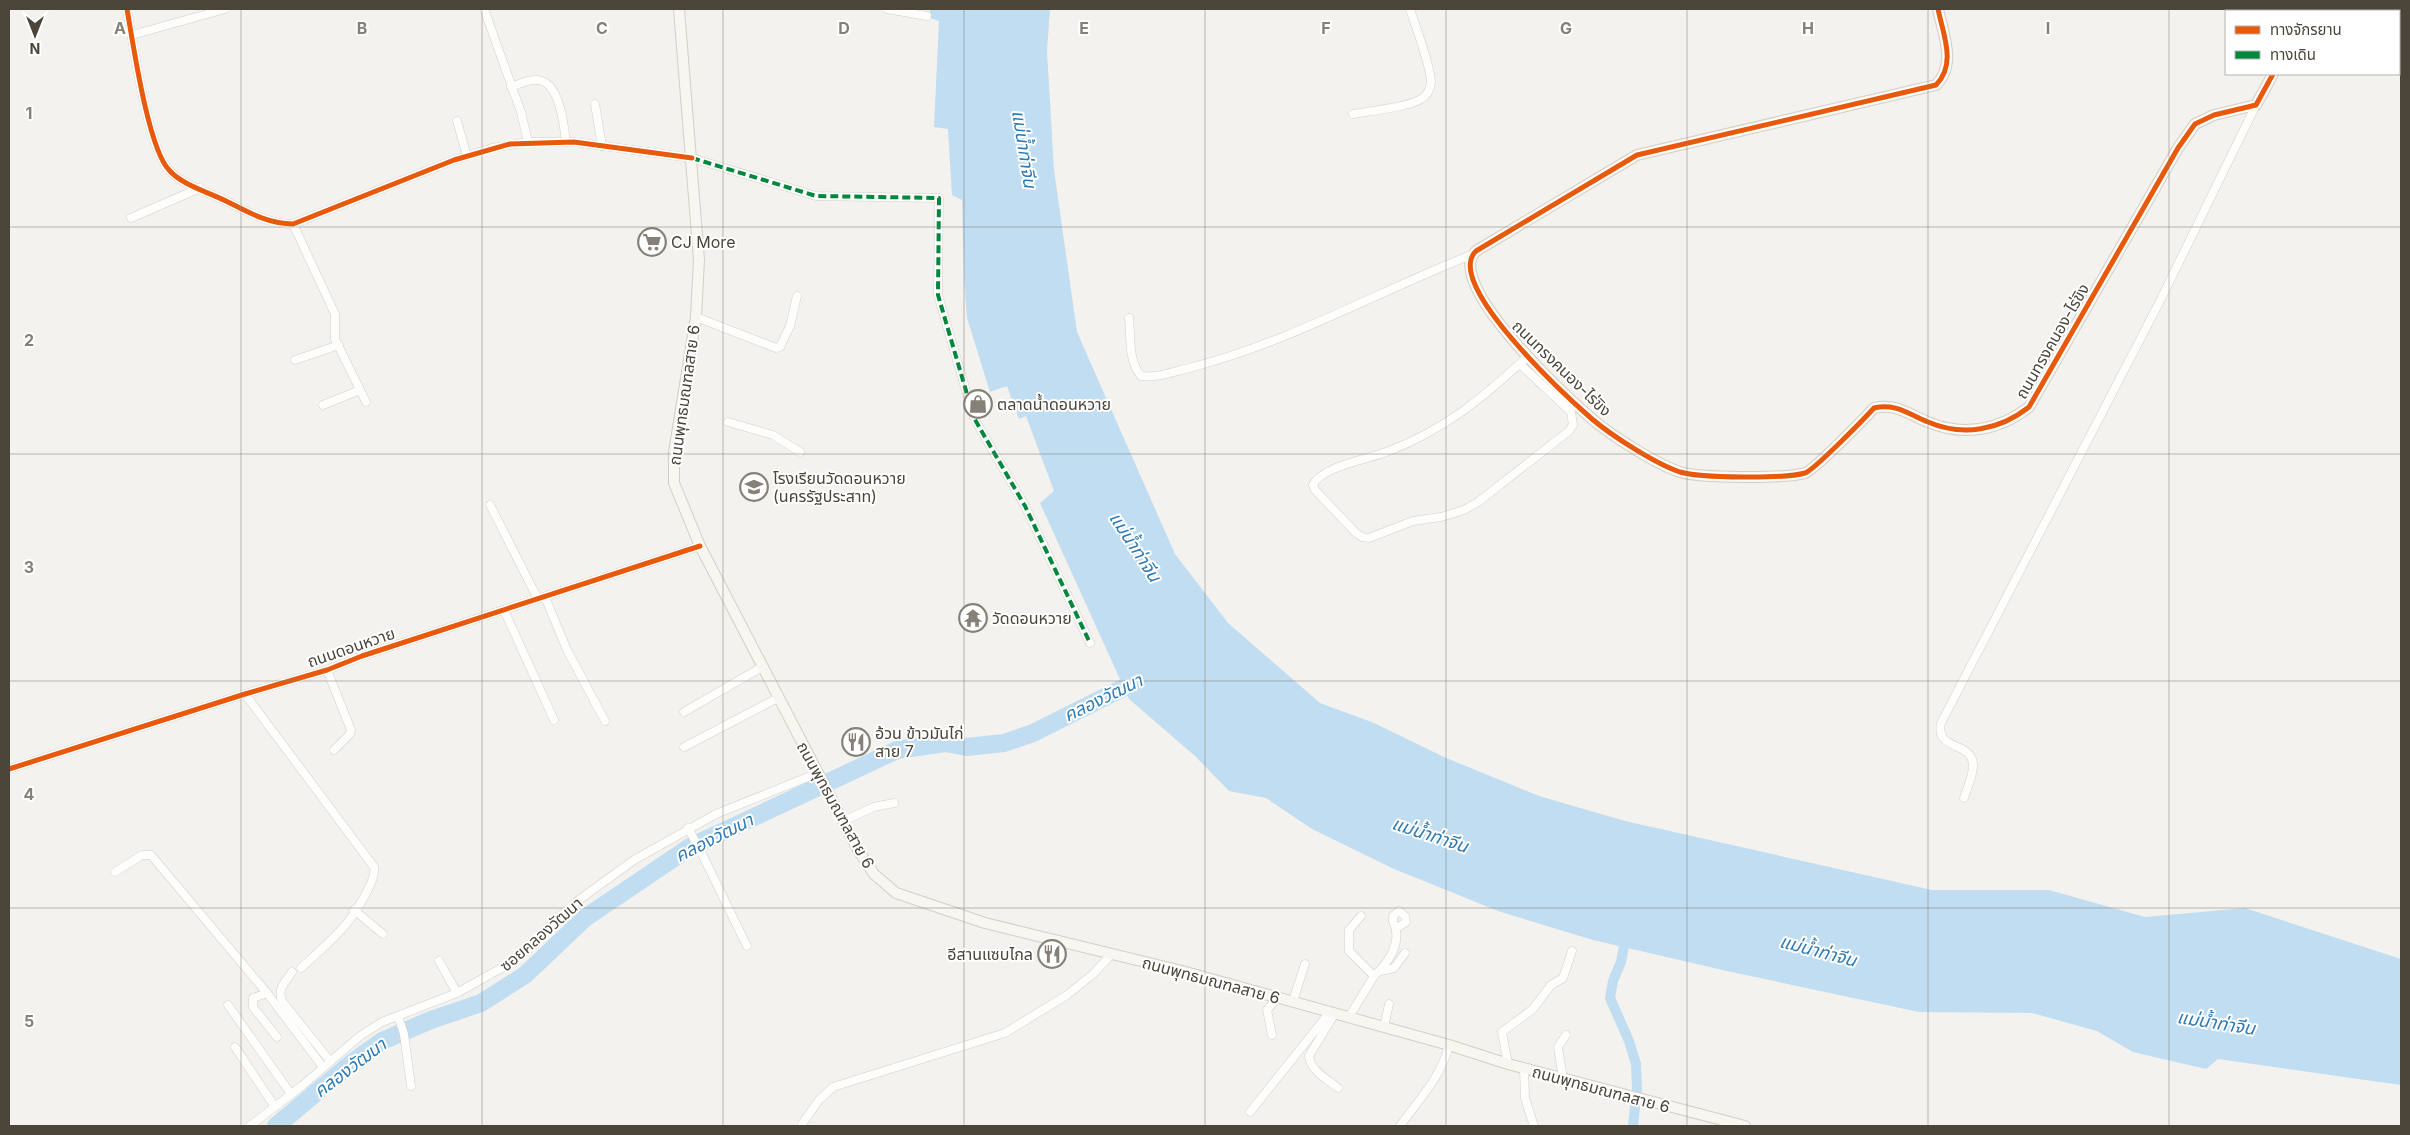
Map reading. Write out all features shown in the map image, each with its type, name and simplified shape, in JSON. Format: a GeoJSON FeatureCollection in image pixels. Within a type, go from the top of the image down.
{"type":"FeatureCollection","features":[{"type":"Feature","properties":{"kind":"main road","name":"ถนนพุทธมณฑลสาย 6"},"geometry":{"type":"LineString","coordinates":[[679,9],[699,260],[696,317],[672,471],[677,492],[700,546],[842,821],[874,874],[896,893],[985,923],[1262,992],[1449,1045],[1508,1064],[1728,1124],[1745,1126]]}},
{"type":"Feature","properties":{"kind":"main road"},"geometry":{"type":"LineString","coordinates":[[1472,255],[1637,154],[1936,85],[1944,76],[1948,62],[1938,9]]}},
{"type":"Feature","properties":{"kind":"main road"},"geometry":{"type":"LineString","coordinates":[[2256,105],[2273,75]]}},
{"type":"Feature","properties":{"kind":"main road","name":"ถนนทรงคนอง-ไร่ขิง"},"geometry":{"type":"LineString","coordinates":[[1472,255],[1469,263],[1471,274],[1482,300],[1500,325],[1528,356],[1593,420],[1642,453],[1679,472],[1706,476],[1781,475],[1807,472],[1874,408],[1885,406],[1898,407],[1942,428],[1975,429],[1996,427],[2014,419],[2029,407],[2178,148],[2195,124],[2214,115],[2256,105]]}},
{"type":"Feature","properties":{"kind":"street"},"geometry":{"type":"LineString","coordinates":[[127,9],[158,152],[170,172],[263,219],[279,224],[293,224],[467,156],[492,148],[528,142],[566,142],[692,158],[816,196],[940,198],[938,295],[974,418],[1025,506],[1090,643]]}},
{"type":"Feature","properties":{"kind":"street"},"geometry":{"type":"LineString","coordinates":[[132,35],[225,9]]}},
{"type":"Feature","properties":{"kind":"street"},"geometry":{"type":"LineString","coordinates":[[484,9],[521,112],[528,142]]}},
{"type":"Feature","properties":{"kind":"street"},"geometry":{"type":"LineString","coordinates":[[887,9],[910,11],[927,16]]}},
{"type":"Feature","properties":{"kind":"street"},"geometry":{"type":"LineString","coordinates":[[1354,114],[1411,103],[1422,99],[1429,91],[1431,83],[1427,61],[1410,9]]}},
{"type":"Feature","properties":{"kind":"street"},"geometry":{"type":"LineString","coordinates":[[511,87],[537,80],[549,86],[562,112],[566,142]]}},
{"type":"Feature","properties":{"kind":"street"},"geometry":{"type":"LineString","coordinates":[[595,104],[602,146]]}},
{"type":"Feature","properties":{"kind":"street"},"geometry":{"type":"LineString","coordinates":[[1964,798],[1974,767],[1973,762],[1968,752],[1943,739],[1939,731],[1941,723],[2159,303],[2256,105]]}},
{"type":"Feature","properties":{"kind":"street"},"geometry":{"type":"LineString","coordinates":[[457,121],[467,156]]}},
{"type":"Feature","properties":{"kind":"street"},"geometry":{"type":"LineString","coordinates":[[131,218],[200,188]]}},
{"type":"Feature","properties":{"kind":"street"},"geometry":{"type":"LineString","coordinates":[[293,224],[335,314],[334,335],[366,402]]}},
{"type":"Feature","properties":{"kind":"street"},"geometry":{"type":"LineString","coordinates":[[1129,318],[1133,362],[1136,371],[1141,376],[1160,376],[1216,361],[1270,342],[1472,255]]}},
{"type":"Feature","properties":{"kind":"street"},"geometry":{"type":"LineString","coordinates":[[696,317],[776,348],[780,347],[790,326],[797,296]]}},
{"type":"Feature","properties":{"kind":"street"},"geometry":{"type":"LineString","coordinates":[[295,360],[339,345]]}},
{"type":"Feature","properties":{"kind":"street"},"geometry":{"type":"LineString","coordinates":[[1520,364],[1570,412],[1574,420],[1573,425],[1569,432],[1478,502],[1464,510],[1441,517],[1413,521],[1369,538],[1362,537],[1356,533],[1315,490],[1313,485],[1323,475],[1340,467],[1390,451],[1444,426],[1497,385],[1528,356]]}},
{"type":"Feature","properties":{"kind":"street"},"geometry":{"type":"LineString","coordinates":[[323,405],[360,390]]}},
{"type":"Feature","properties":{"kind":"street"},"geometry":{"type":"LineString","coordinates":[[728,422],[773,435],[800,452]]}},
{"type":"Feature","properties":{"kind":"street"},"geometry":{"type":"LineString","coordinates":[[490,505],[606,720]]}},
{"type":"Feature","properties":{"kind":"street","name":"ถนนดอนหวาย"},"geometry":{"type":"LineString","coordinates":[[9,769],[327,670],[362,656],[700,546]]}},
{"type":"Feature","properties":{"kind":"street"},"geometry":{"type":"LineString","coordinates":[[504,610],[554,720]]}},
{"type":"Feature","properties":{"kind":"street"},"geometry":{"type":"LineString","coordinates":[[684,712],[762,667]]}},
{"type":"Feature","properties":{"kind":"street"},"geometry":{"type":"LineString","coordinates":[[327,670],[351,730],[350,734],[334,750]]}},
{"type":"Feature","properties":{"kind":"street"},"geometry":{"type":"LineString","coordinates":[[245,694],[374,867],[375,873],[372,882],[341,930],[301,968]]}},
{"type":"Feature","properties":{"kind":"street"},"geometry":{"type":"LineString","coordinates":[[684,747],[778,698]]}},
{"type":"Feature","properties":{"kind":"street","name":"ซอยคลองวัฒนา"},"geometry":{"type":"LineString","coordinates":[[250,1126],[292,1094],[360,1036],[457,993],[506,966],[530,948],[548,926],[576,902],[634,860],[688,828],[743,802],[819,777]]}},
{"type":"Feature","properties":{"kind":"street"},"geometry":{"type":"LineString","coordinates":[[842,821],[861,811],[894,803]]}},
{"type":"Feature","properties":{"kind":"street"},"geometry":{"type":"LineString","coordinates":[[688,828],[747,946]]}},
{"type":"Feature","properties":{"kind":"street"},"geometry":{"type":"LineString","coordinates":[[115,872],[142,855],[150,854],[267,993],[323,1067]]}},
{"type":"Feature","properties":{"kind":"street"},"geometry":{"type":"LineString","coordinates":[[354,910],[383,934]]}},
{"type":"Feature","properties":{"kind":"street"},"geometry":{"type":"LineString","coordinates":[[1361,916],[1349,930],[1349,951],[1377,973]]}},
{"type":"Feature","properties":{"kind":"street"},"geometry":{"type":"LineString","coordinates":[[1349,1017],[1397,944],[1397,928]]}},
{"type":"Feature","properties":{"kind":"street"},"geometry":{"type":"LineString","coordinates":[[1508,1064],[1502,1032],[1534,1009],[1546,990],[1563,978],[1572,951]]}},
{"type":"Feature","properties":{"kind":"street"},"geometry":{"type":"LineString","coordinates":[[1377,973],[1394,968],[1405,953]]}},
{"type":"Feature","properties":{"kind":"street"},"geometry":{"type":"LineString","coordinates":[[802,1124],[819,1100],[833,1087],[1005,1033],[1067,995],[1093,974],[1112,954]]}},
{"type":"Feature","properties":{"kind":"street"},"geometry":{"type":"LineString","coordinates":[[439,961],[457,993]]}},
{"type":"Feature","properties":{"kind":"street"},"geometry":{"type":"LineString","coordinates":[[1293,1001],[1305,964]]}},
{"type":"Feature","properties":{"kind":"street"},"geometry":{"type":"LineString","coordinates":[[292,972],[280,988],[279,993],[282,1001],[330,1061]]}},
{"type":"Feature","properties":{"kind":"street"},"geometry":{"type":"LineString","coordinates":[[267,993],[253,998],[253,1006],[277,1037]]}},
{"type":"Feature","properties":{"kind":"street"},"geometry":{"type":"LineString","coordinates":[[1272,1035],[1267,1010],[1278,997]]}},
{"type":"Feature","properties":{"kind":"street"},"geometry":{"type":"LineString","coordinates":[[1384,1027],[1389,1004]]}},
{"type":"Feature","properties":{"kind":"street"},"geometry":{"type":"LineString","coordinates":[[228,1005],[292,1094]]}},
{"type":"Feature","properties":{"kind":"street"},"geometry":{"type":"LineString","coordinates":[[1332,1013],[1309,1056],[1309,1062],[1338,1088]]}},
{"type":"Feature","properties":{"kind":"street"},"geometry":{"type":"LineString","coordinates":[[1250,1112],[1332,1013]]}},
{"type":"Feature","properties":{"kind":"street"},"geometry":{"type":"LineString","coordinates":[[399,1018],[404,1034],[411,1086]]}},
{"type":"Feature","properties":{"kind":"street"},"geometry":{"type":"LineString","coordinates":[[1563,1078],[1558,1047],[1566,1035]]}},
{"type":"Feature","properties":{"kind":"street"},"geometry":{"type":"LineString","coordinates":[[1400,1126],[1446,1060],[1449,1045]]}},
{"type":"Feature","properties":{"kind":"street"},"geometry":{"type":"LineString","coordinates":[[235,1047],[275,1107]]}},
{"type":"Feature","properties":{"kind":"street"},"geometry":{"type":"LineString","coordinates":[[1524,1068],[1525,1098],[1534,1126]]}},
{"type":"Feature","properties":{"kind":"water","name":"แม่น้ำท่าจีน"},"geometry":{"type":"Polygon","coordinates":[[[930,9],[1050,9],[1047,51],[1054,170],[1077,332],[1175,554],[1228,623],[1320,703],[1374,723],[1444,757],[1539,796],[1625,821],[1932,890],[2049,890],[2145,917],[2245,908],[2401,959],[2401,1085],[2218,1059],[2206,1069],[2133,1052],[2097,1031],[2032,1013],[1919,1012],[1593,940],[1498,911],[1394,869],[1312,829],[1266,798],[1229,791],[1195,756],[1129,699],[1040,503],[1054,491],[1026,416],[1019,419],[1007,386],[990,392],[967,318],[962,200],[952,195],[948,129],[934,127],[939,21],[930,18],[930,9]]]}},
{"type":"Feature","properties":{"kind":"waterway","name":"คลองวัฒนา"},"geometry":{"type":"LineString","coordinates":[[276,1126],[354,1061],[382,1041],[431,1020],[481,1003],[525,975],[585,918],[690,847],[897,750],[946,743],[966,747],[1004,743],[1033,733],[1145,677]]}},
{"type":"Feature","properties":{"kind":"waterway"},"geometry":{"type":"LineString","coordinates":[[1626,934],[1621,962],[1613,981],[1610,998],[1629,1041],[1636,1064],[1637,1089],[1633,1126]]}},
{"type":"Feature","properties":{"kind":"marked path"},"geometry":{"type":"LineString","coordinates":[[692,158],[816,196],[939,198],[938,295],[974,418],[1025,506],[1090,643]]}},
{"type":"Feature","properties":{"kind":"cycle path"},"geometry":{"type":"LineString","coordinates":[[127,9],[142,94],[154,140],[161,158],[169,170],[181,180],[267,220],[293,224],[454,160],[510,144],[574,142],[692,158]]}},
{"type":"Feature","properties":{"kind":"cycle path"},"geometry":{"type":"LineString","coordinates":[[1938,9],[1945,38],[1947,58],[1946,68],[1936,85],[1637,155],[1476,251],[1470,267],[1476,288],[1491,313],[1536,365],[1592,419],[1634,449],[1680,472],[1705,476],[1742,477],[1805,473],[1828,454],[1874,408],[1895,408],[1941,427],[1954,429],[1968,430],[1994,426],[2018,415],[2029,407],[2178,148],[2195,124],[2214,115],[2256,105],[2272,75]]}},
{"type":"Feature","properties":{"kind":"cycle path"},"geometry":{"type":"LineString","coordinates":[[9,769],[327,670],[362,656],[700,546]]}},
{"type":"Feature","properties":{"kind":"place","name":"CJ More"},"geometry":{"type":"Point","coordinates":[652,242]}},
{"type":"Feature","properties":{"kind":"place","name":"ตลาดน้ำดอนหวาย"},"geometry":{"type":"Point","coordinates":[978,404]}},
{"type":"Feature","properties":{"kind":"place","name":"โรงเรียนวัดดอนหวาย (นครรัฐประสาท)"},"geometry":{"type":"Point","coordinates":[754,487]}},
{"type":"Feature","properties":{"kind":"place","name":"วัดดอนหวาย"},"geometry":{"type":"Point","coordinates":[973,618]}},
{"type":"Feature","properties":{"kind":"place","name":"อ้วน ข้าวมันไก่ สาย 7"},"geometry":{"type":"Point","coordinates":[856,742]}},
{"type":"Feature","properties":{"kind":"place","name":"อีสานแซบไกล"},"geometry":{"type":"Point","coordinates":[1052,954]}}]}
